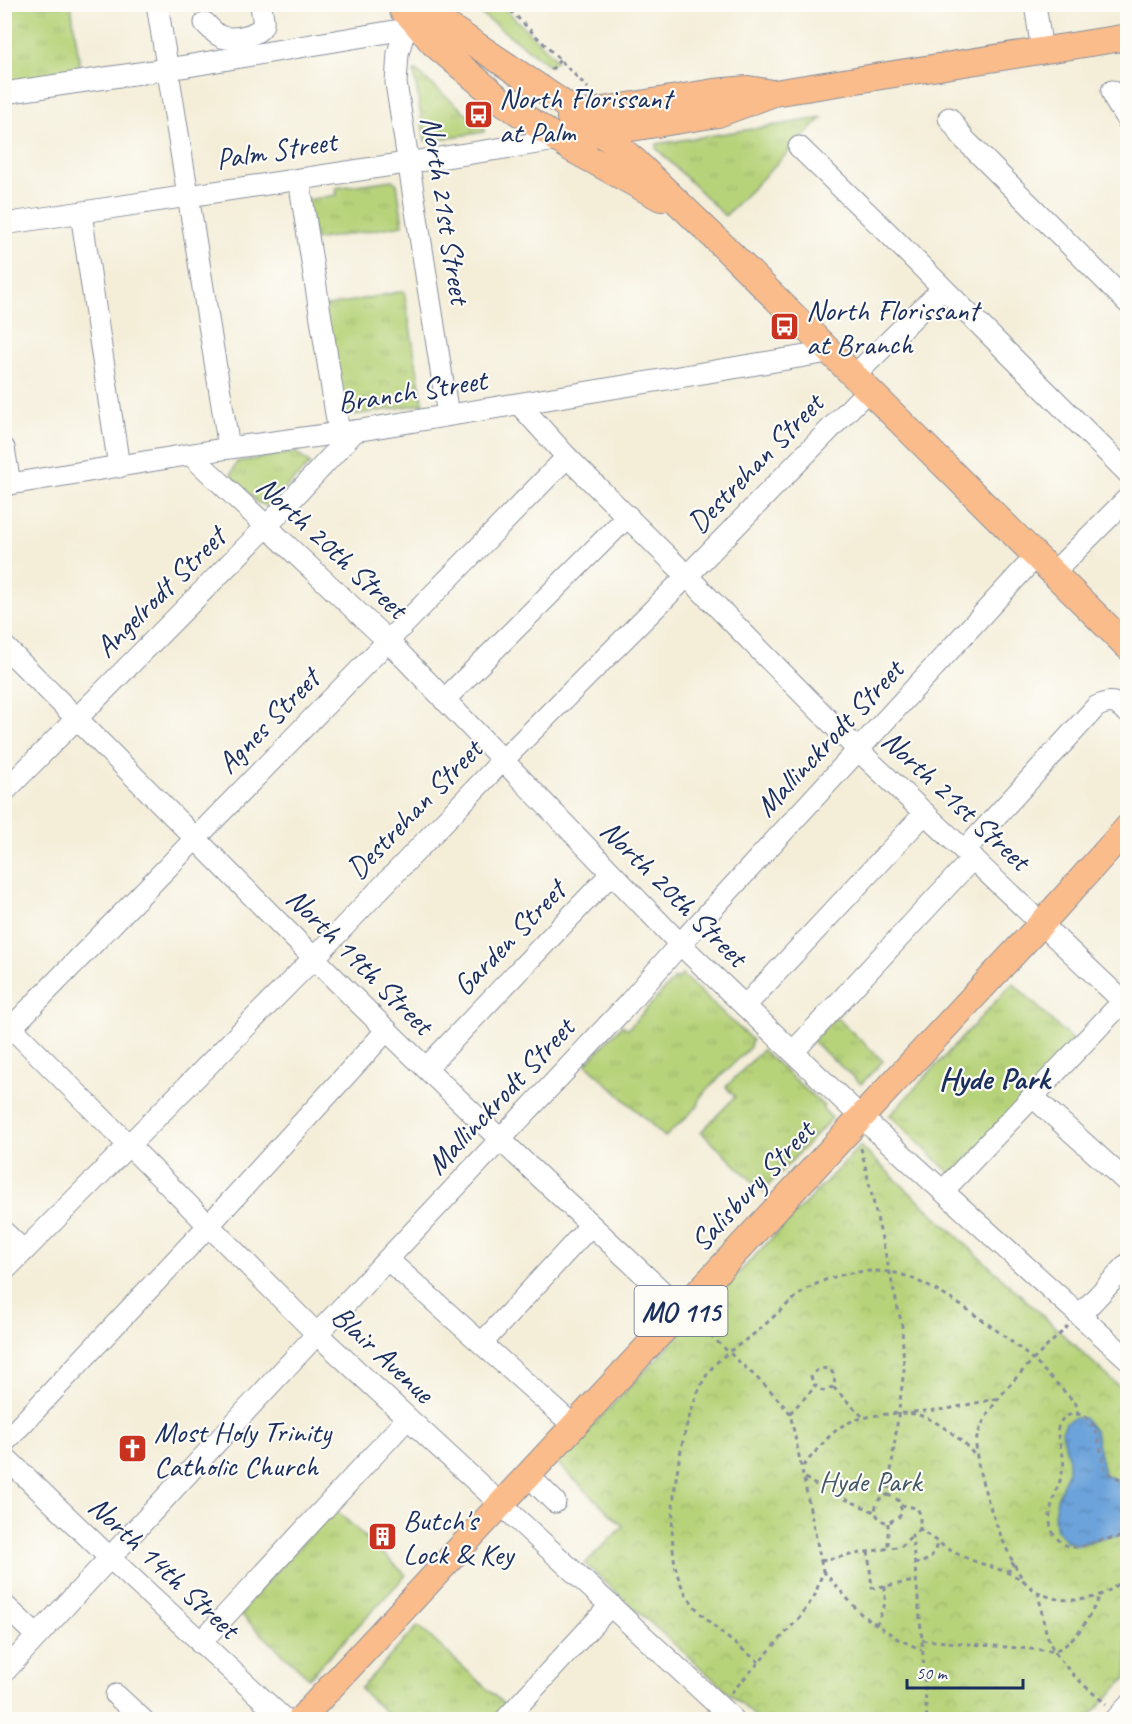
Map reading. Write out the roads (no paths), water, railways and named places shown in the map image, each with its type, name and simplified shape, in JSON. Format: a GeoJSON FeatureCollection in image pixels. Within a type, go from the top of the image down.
{"type":"FeatureCollection","features":[{"type":"Feature","properties":{"kind":"main road"},"geometry":{"type":"LineString","coordinates":[[406,13],[429,18],[451,28],[579,114],[636,162],[1128,647]]}},
{"type":"Feature","properties":{"kind":"main road"},"geometry":{"type":"LineString","coordinates":[[406,13],[421,31],[503,102],[557,140],[686,211]]}},
{"type":"Feature","properties":{"kind":"main road","name":"Palm Street"},"geometry":{"type":"LineString","coordinates":[[557,140],[718,114],[774,93],[1128,37]]}},
{"type":"Feature","properties":{"kind":"main road","name":"Palm Street"},"geometry":{"type":"LineString","coordinates":[[579,114],[722,91],[748,89],[774,93]]}},
{"type":"Feature","properties":{"kind":"main road"},"geometry":{"type":"LineString","coordinates":[[557,140],[565,122],[579,114]]}},
{"type":"Feature","properties":{"kind":"main road","name":"Salisbury Street"},"geometry":{"type":"LineString","coordinates":[[300,1719],[529,1476],[1042,923],[1128,827]]}},
{"type":"Feature","properties":{"kind":"street"},"geometry":{"type":"LineString","coordinates":[[157,4],[229,448]]}},
{"type":"Feature","properties":{"kind":"street"},"geometry":{"type":"LineString","coordinates":[[205,23],[219,36],[231,38],[255,33],[261,29],[263,22],[261,4]]}},
{"type":"Feature","properties":{"kind":"street"},"geometry":{"type":"LineString","coordinates":[[1035,4],[1042,51]]}},
{"type":"Feature","properties":{"kind":"street"},"geometry":{"type":"LineString","coordinates":[[4,93],[167,69],[406,13]]}},
{"type":"Feature","properties":{"kind":"street","name":"North 21st Street"},"geometry":{"type":"LineString","coordinates":[[406,13],[398,53],[396,83],[448,415]]}},
{"type":"Feature","properties":{"kind":"street"},"geometry":{"type":"LineString","coordinates":[[1112,92],[1128,121]]}},
{"type":"Feature","properties":{"kind":"street"},"geometry":{"type":"LineString","coordinates":[[949,118],[966,140],[1128,303]]}},
{"type":"Feature","properties":{"kind":"street","name":"Palm Street"},"geometry":{"type":"LineString","coordinates":[[4,224],[557,140]]}},
{"type":"Feature","properties":{"kind":"street"},"geometry":{"type":"LineString","coordinates":[[799,147],[1128,473]]}},
{"type":"Feature","properties":{"kind":"street"},"geometry":{"type":"LineString","coordinates":[[299,179],[347,432]]}},
{"type":"Feature","properties":{"kind":"street"},"geometry":{"type":"LineString","coordinates":[[81,213],[119,467]]}},
{"type":"Feature","properties":{"kind":"street"},"geometry":{"type":"LineString","coordinates":[[861,383],[942,289]]}},
{"type":"Feature","properties":{"kind":"street","name":"Branch Street"},"geometry":{"type":"LineString","coordinates":[[7,485],[229,448],[347,432],[829,352]]}},
{"type":"Feature","properties":{"kind":"street","name":"Destrehan Street"},"geometry":{"type":"LineString","coordinates":[[4,1270],[314,958],[502,760],[687,576],[861,383]]}},
{"type":"Feature","properties":{"kind":"street","name":"North 21st Street"},"geometry":{"type":"LineString","coordinates":[[519,404],[567,457],[858,750],[1126,1001]]}},
{"type":"Feature","properties":{"kind":"street","name":"Angelrodt Street"},"geometry":{"type":"LineString","coordinates":[[4,792],[267,526],[347,432]]}},
{"type":"Feature","properties":{"kind":"street"},"geometry":{"type":"LineString","coordinates":[[4,448],[7,485]]}},
{"type":"Feature","properties":{"kind":"street","name":"North 20th Street"},"geometry":{"type":"LineString","coordinates":[[191,455],[388,641],[680,944],[861,1117],[1128,1359]]}},
{"type":"Feature","properties":{"kind":"street","name":"Agnes Street"},"geometry":{"type":"LineString","coordinates":[[8,1023],[196,837],[567,457]]}},
{"type":"Feature","properties":{"kind":"street","name":"Mallinckrodt Street"},"geometry":{"type":"LineString","coordinates":[[4,1672],[317,1334],[627,1005],[858,750],[1045,565],[1128,498]]}},
{"type":"Feature","properties":{"kind":"street"},"geometry":{"type":"LineString","coordinates":[[444,700],[628,516]]}},
{"type":"Feature","properties":{"kind":"street","name":"North 19th Street"},"geometry":{"type":"LineString","coordinates":[[4,646],[314,958],[499,1140],[682,1310]]}},
{"type":"Feature","properties":{"kind":"street"},"geometry":{"type":"LineString","coordinates":[[793,1052],[1096,707],[1107,702],[1116,703],[1128,713]]}},
{"type":"Feature","properties":{"kind":"street"},"geometry":{"type":"LineString","coordinates":[[745,1006],[925,813]]}},
{"type":"Feature","properties":{"kind":"street","name":"Garden Street"},"geometry":{"type":"LineString","coordinates":[[426,1068],[611,874]]}},
{"type":"Feature","properties":{"kind":"street"},"geometry":{"type":"LineString","coordinates":[[943,1191],[1032,1096],[1126,1001]]}},
{"type":"Feature","properties":{"kind":"street","name":"Blair Avenue"},"geometry":{"type":"LineString","coordinates":[[8,1023],[317,1334],[723,1710]]}},
{"type":"Feature","properties":{"kind":"street"},"geometry":{"type":"LineString","coordinates":[[4,1443],[209,1225],[387,1030]]}},
{"type":"Feature","properties":{"kind":"street"},"geometry":{"type":"LineString","coordinates":[[1032,1096],[1128,1183]]}},
{"type":"Feature","properties":{"kind":"street"},"geometry":{"type":"LineString","coordinates":[[482,1343],[591,1225]]}},
{"type":"Feature","properties":{"kind":"street"},"geometry":{"type":"LineString","coordinates":[[4,1232],[24,1251]]}},
{"type":"Feature","properties":{"kind":"street"},"geometry":{"type":"LineString","coordinates":[[388,1260],[574,1426]]}},
{"type":"Feature","properties":{"kind":"street"},"geometry":{"type":"LineString","coordinates":[[1080,1315],[1128,1264]]}},
{"type":"Feature","properties":{"kind":"street"},"geometry":{"type":"LineString","coordinates":[[200,1642],[407,1419]]}},
{"type":"Feature","properties":{"kind":"street","name":"North 14th Street"},"geometry":{"type":"LineString","coordinates":[[4,1456],[109,1557],[285,1719]]}},
{"type":"Feature","properties":{"kind":"street"},"geometry":{"type":"LineString","coordinates":[[529,1476],[555,1502]]}},
{"type":"Feature","properties":{"kind":"street"},"geometry":{"type":"LineString","coordinates":[[4,1605],[37,1636]]}},
{"type":"Feature","properties":{"kind":"street"},"geometry":{"type":"LineString","coordinates":[[505,1719],[611,1605]]}},
{"type":"Feature","properties":{"kind":"street"},"geometry":{"type":"LineString","coordinates":[[116,1695],[143,1719]]}},
{"type":"Feature","properties":{"kind":"water"},"geometry":{"type":"Polygon","coordinates":[[[1073,1418],[1084,1418],[1095,1432],[1104,1474],[1127,1485],[1127,1534],[1077,1545],[1066,1541],[1057,1530],[1054,1515],[1057,1499],[1068,1472],[1068,1457],[1062,1431],[1066,1422],[1073,1418]]]}},
{"type":"Feature","properties":{"kind":"place","name":"North Florissant at Palm"},"geometry":{"type":"Point","coordinates":[478,115]}},
{"type":"Feature","properties":{"kind":"place","name":"North Florissant at Branch"},"geometry":{"type":"Point","coordinates":[785,327]}},
{"type":"Feature","properties":{"kind":"place","name":"Most Holy Trinity Catholic Church"},"geometry":{"type":"Point","coordinates":[133,1449]}},
{"type":"Feature","properties":{"kind":"place","name":"Butch's Lock & Key"},"geometry":{"type":"Point","coordinates":[382,1537]}},
{"type":"Feature","properties":{"kind":"district","name":"Hyde Park"},"geometry":{"type":"Point","coordinates":[994,1078]}}]}
